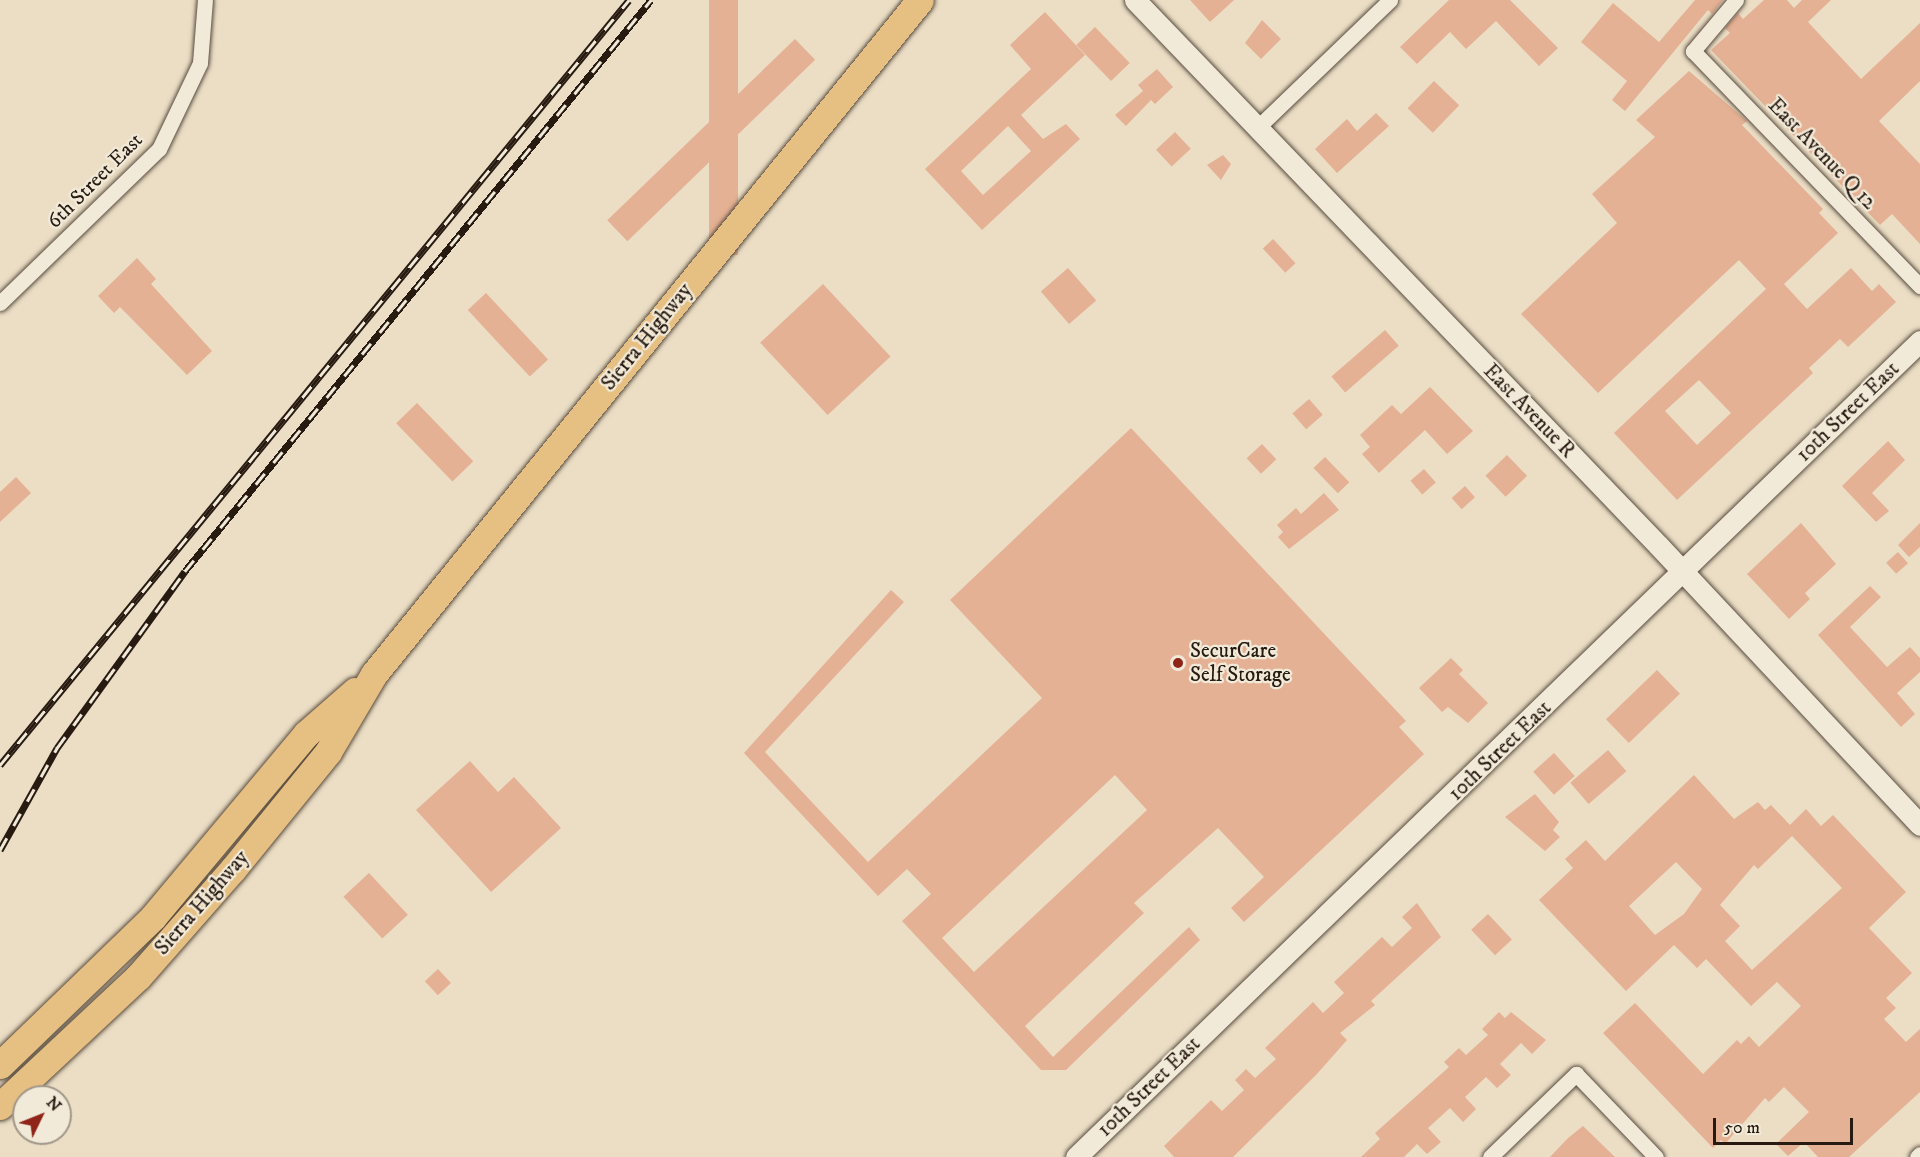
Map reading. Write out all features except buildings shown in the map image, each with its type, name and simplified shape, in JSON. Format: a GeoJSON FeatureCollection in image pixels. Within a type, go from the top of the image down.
{"type":"FeatureCollection","features":[{"type":"Feature","properties":{"kind":"highway","name":"Sierra Highway"},"geometry":{"type":"LineString","coordinates":[[0,1106],[87,1027],[186,924],[328,752],[374,674],[920,0]]}},
{"type":"Feature","properties":{"kind":"highway","name":"Sierra Highway"},"geometry":{"type":"LineString","coordinates":[[0,1065],[98,975],[179,887],[306,734],[374,674]]}},
{"type":"Feature","properties":{"kind":"main road","name":"East Avenue R"},"geometry":{"type":"LineString","coordinates":[[1135,0],[1256,129],[1683,572],[1920,825]]}},
{"type":"Feature","properties":{"kind":"main road","name":"10th Street East"},"geometry":{"type":"LineString","coordinates":[[1076,1157],[1920,341]]}},
{"type":"Feature","properties":{"kind":"street","name":"6th Street East"},"geometry":{"type":"LineString","coordinates":[[0,303],[159,149],[200,63],[205,0]]}},
{"type":"Feature","properties":{"kind":"street"},"geometry":{"type":"LineString","coordinates":[[1256,129],[1390,0]]}},
{"type":"Feature","properties":{"kind":"street","name":"East Avenue Q 12"},"geometry":{"type":"LineString","coordinates":[[1736,0],[1693,51],[1920,286]]}},
{"type":"Feature","properties":{"kind":"street"},"geometry":{"type":"LineString","coordinates":[[1490,1157],[1576,1074],[1656,1157]]}},
{"type":"Feature","properties":{"kind":"railway"},"geometry":{"type":"LineString","coordinates":[[0,765],[629,0]]}},
{"type":"Feature","properties":{"kind":"railway"},"geometry":{"type":"LineString","coordinates":[[0,850],[57,748],[185,571],[651,0]]}},
{"type":"Feature","properties":{"kind":"place","name":"SecurCare Self Storage"},"geometry":{"type":"Point","coordinates":[1178,663]}}]}
